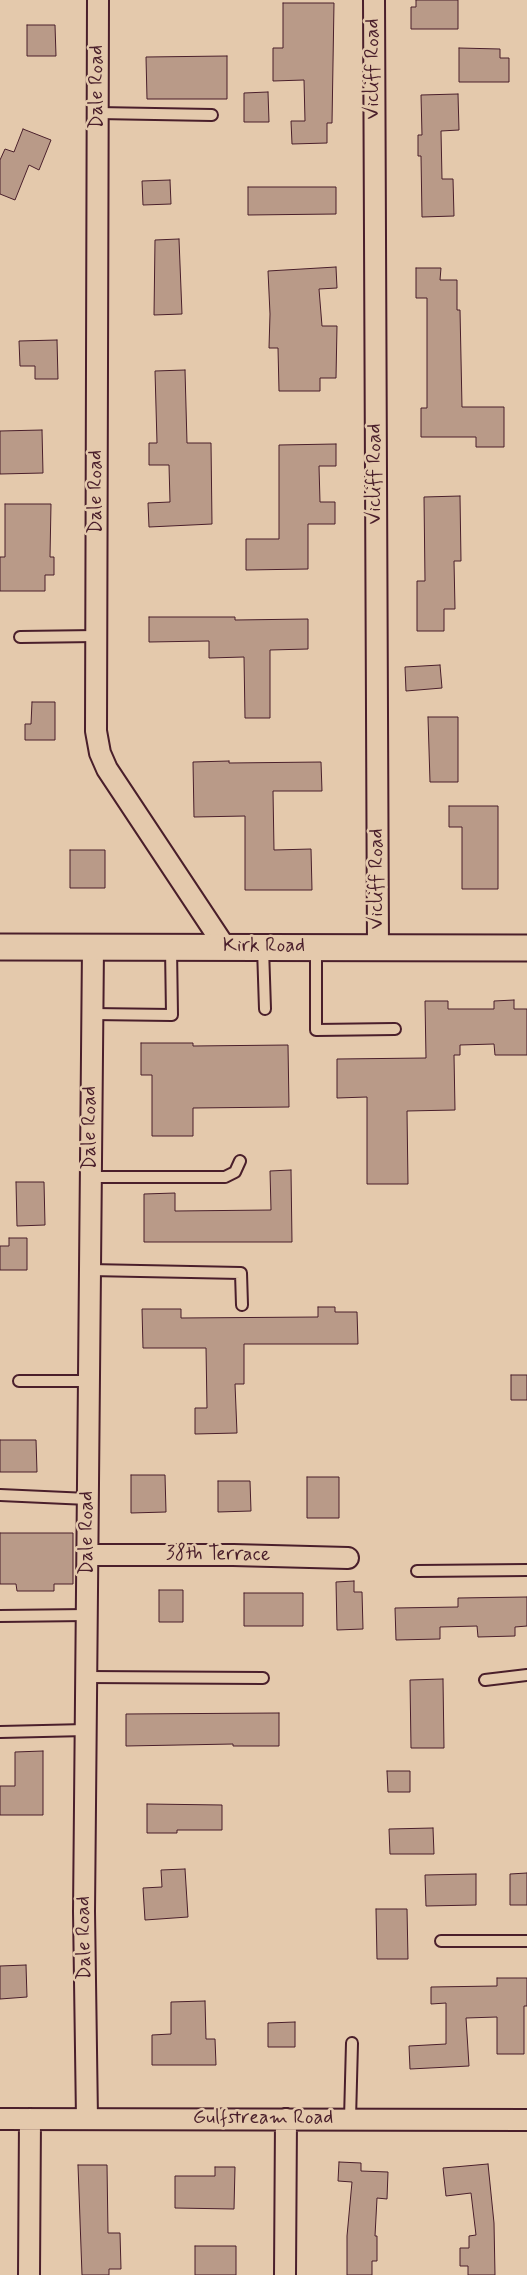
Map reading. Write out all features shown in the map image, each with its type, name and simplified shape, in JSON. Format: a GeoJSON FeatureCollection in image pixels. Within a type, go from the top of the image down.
{"type":"FeatureCollection","features":[{"type":"Feature","properties":{"kind":"street","name":"Dale Road"},"geometry":{"type":"LineString","coordinates":[[98,0],[96,731],[100,753],[107,769],[225,947]]}},
{"type":"Feature","properties":{"kind":"street","name":"Vicliff Road"},"geometry":{"type":"LineString","coordinates":[[374,0],[378,948]]}},
{"type":"Feature","properties":{"kind":"street","name":"Kirk Road"},"geometry":{"type":"LineString","coordinates":[[0,947],[527,948]]}},
{"type":"Feature","properties":{"kind":"street","name":"Dale Road"},"geometry":{"type":"LineString","coordinates":[[88,2119],[84,1911],[92,947]]}},
{"type":"Feature","properties":{"kind":"street","name":"38th Terrace"},"geometry":{"type":"LineString","coordinates":[[88,1555],[233,1555],[348,1558]]}},
{"type":"Feature","properties":{"kind":"street","name":"Gulfstream Road"},"geometry":{"type":"LineString","coordinates":[[0,2119],[527,2120]]}},
{"type":"Feature","properties":{"kind":"street"},"geometry":{"type":"LineString","coordinates":[[29,2275],[30,2119]]}},
{"type":"Feature","properties":{"kind":"street"},"geometry":{"type":"LineString","coordinates":[[285,2275],[286,2119]]}},
{"type":"Feature","properties":{"kind":"lane"},"geometry":{"type":"LineString","coordinates":[[98,113],[212,115]]}},
{"type":"Feature","properties":{"kind":"lane"},"geometry":{"type":"LineString","coordinates":[[20,638],[96,636]]}},
{"type":"Feature","properties":{"kind":"lane"},"geometry":{"type":"LineString","coordinates":[[92,1014],[172,1015],[171,947]]}},
{"type":"Feature","properties":{"kind":"lane"},"geometry":{"type":"LineString","coordinates":[[263,947],[265,1009]]}},
{"type":"Feature","properties":{"kind":"lane"},"geometry":{"type":"LineString","coordinates":[[316,948],[316,1030],[395,1029]]}},
{"type":"Feature","properties":{"kind":"lane"},"geometry":{"type":"LineString","coordinates":[[91,1177],[225,1177],[236,1172],[240,1161]]}},
{"type":"Feature","properties":{"kind":"lane"},"geometry":{"type":"LineString","coordinates":[[90,1270],[241,1273],[242,1305]]}},
{"type":"Feature","properties":{"kind":"lane"},"geometry":{"type":"LineString","coordinates":[[19,1381],[89,1381]]}},
{"type":"Feature","properties":{"kind":"lane"},"geometry":{"type":"LineString","coordinates":[[0,1495],[88,1500]]}},
{"type":"Feature","properties":{"kind":"lane"},"geometry":{"type":"LineString","coordinates":[[417,1571],[527,1570]]}},
{"type":"Feature","properties":{"kind":"lane"},"geometry":{"type":"LineString","coordinates":[[0,1616],[87,1615]]}},
{"type":"Feature","properties":{"kind":"lane"},"geometry":{"type":"LineString","coordinates":[[484,1680],[527,1675]]}},
{"type":"Feature","properties":{"kind":"lane"},"geometry":{"type":"LineString","coordinates":[[87,1677],[263,1678]]}},
{"type":"Feature","properties":{"kind":"lane"},"geometry":{"type":"LineString","coordinates":[[0,1732],[86,1730]]}},
{"type":"Feature","properties":{"kind":"lane"},"geometry":{"type":"LineString","coordinates":[[441,1941],[527,1941]]}},
{"type":"Feature","properties":{"kind":"lane"},"geometry":{"type":"LineString","coordinates":[[350,2119],[352,2043]]}},
{"type":"Feature","properties":{"kind":"building"},"geometry":{"type":"Polygon","coordinates":[[[416,0],[458,0],[458,29],[411,29],[411,7],[416,7],[416,0]]]}},
{"type":"Feature","properties":{"kind":"building"},"geometry":{"type":"Polygon","coordinates":[[[283,3],[334,3],[332,123],[327,123],[327,143],[292,144],[291,121],[305,121],[304,80],[273,81],[273,48],[283,48],[283,3]]]}},
{"type":"Feature","properties":{"kind":"building"},"geometry":{"type":"Polygon","coordinates":[[[27,25],[55,25],[56,56],[27,56],[27,25]]]}},
{"type":"Feature","properties":{"kind":"building"},"geometry":{"type":"Polygon","coordinates":[[[459,48],[500,49],[500,58],[509,58],[509,82],[459,82],[459,48]]]}},
{"type":"Feature","properties":{"kind":"building"},"geometry":{"type":"Polygon","coordinates":[[[227,56],[227,99],[147,99],[146,57],[227,56]]]}},
{"type":"Feature","properties":{"kind":"building"},"geometry":{"type":"Polygon","coordinates":[[[268,92],[269,122],[244,122],[244,93],[268,92]]]}},
{"type":"Feature","properties":{"kind":"building"},"geometry":{"type":"Polygon","coordinates":[[[458,94],[459,130],[441,131],[442,179],[453,179],[454,216],[422,217],[421,156],[418,156],[418,135],[422,135],[421,95],[458,94]]]}},
{"type":"Feature","properties":{"kind":"building"},"geometry":{"type":"Polygon","coordinates":[[[23,129],[51,140],[39,170],[29,165],[15,200],[0,194],[0,160],[5,149],[14,152],[23,129]]]}},
{"type":"Feature","properties":{"kind":"building"},"geometry":{"type":"Polygon","coordinates":[[[170,180],[171,204],[143,205],[142,181],[170,180]]]}},
{"type":"Feature","properties":{"kind":"building"},"geometry":{"type":"Polygon","coordinates":[[[248,187],[336,187],[336,214],[248,215],[248,187]]]}},
{"type":"Feature","properties":{"kind":"building"},"geometry":{"type":"Polygon","coordinates":[[[179,239],[182,314],[154,315],[155,240],[179,239]]]}},
{"type":"Feature","properties":{"kind":"building"},"geometry":{"type":"Polygon","coordinates":[[[336,267],[337,288],[319,289],[322,326],[337,326],[336,378],[320,378],[320,391],[279,391],[278,348],[269,348],[268,271],[336,267]]]}},
{"type":"Feature","properties":{"kind":"building"},"geometry":{"type":"Polygon","coordinates":[[[416,268],[441,268],[440,280],[457,280],[457,310],[460,310],[462,407],[504,407],[504,447],[476,447],[476,437],[421,437],[421,408],[427,408],[427,298],[416,298],[416,268]]]}},
{"type":"Feature","properties":{"kind":"building"},"geometry":{"type":"Polygon","coordinates":[[[57,340],[58,379],[35,379],[35,366],[20,366],[19,341],[57,340]]]}},
{"type":"Feature","properties":{"kind":"building"},"geometry":{"type":"Polygon","coordinates":[[[185,370],[187,443],[211,443],[212,524],[149,527],[148,503],[170,502],[169,465],[149,465],[149,443],[157,443],[155,371],[185,370]]]}},
{"type":"Feature","properties":{"kind":"building"},"geometry":{"type":"Polygon","coordinates":[[[42,430],[43,473],[0,474],[0,431],[42,430]]]}},
{"type":"Feature","properties":{"kind":"building"},"geometry":{"type":"Polygon","coordinates":[[[336,444],[336,466],[319,466],[320,502],[335,502],[335,524],[308,524],[308,569],[246,570],[246,539],[279,539],[279,445],[336,444]]]}},
{"type":"Feature","properties":{"kind":"building"},"geometry":{"type":"Polygon","coordinates":[[[460,496],[461,561],[454,561],[455,609],[444,609],[444,631],[417,631],[417,581],[425,581],[424,497],[460,496]]]}},
{"type":"Feature","properties":{"kind":"building"},"geometry":{"type":"Polygon","coordinates":[[[5,504],[51,504],[50,557],[54,557],[54,575],[45,575],[45,591],[0,591],[0,557],[5,557],[5,504]]]}},
{"type":"Feature","properties":{"kind":"building"},"geometry":{"type":"Polygon","coordinates":[[[149,617],[235,617],[235,620],[308,619],[308,649],[270,650],[270,718],[245,718],[244,657],[209,658],[209,641],[149,642],[149,617]]]}},
{"type":"Feature","properties":{"kind":"building"},"geometry":{"type":"Polygon","coordinates":[[[440,665],[442,688],[406,691],[405,667],[440,665]]]}},
{"type":"Feature","properties":{"kind":"building"},"geometry":{"type":"Polygon","coordinates":[[[32,702],[55,702],[55,740],[25,740],[25,724],[31,724],[32,702]]]}},
{"type":"Feature","properties":{"kind":"building"},"geometry":{"type":"Polygon","coordinates":[[[428,717],[458,717],[458,782],[430,782],[428,717]]]}},
{"type":"Feature","properties":{"kind":"building"},"geometry":{"type":"Polygon","coordinates":[[[229,761],[229,763],[321,762],[322,791],[273,791],[274,850],[311,849],[312,890],[245,890],[245,816],[194,817],[193,762],[229,761]]]}},
{"type":"Feature","properties":{"kind":"building"},"geometry":{"type":"Polygon","coordinates":[[[449,806],[498,806],[498,889],[462,889],[462,827],[449,827],[449,806]]]}},
{"type":"Feature","properties":{"kind":"building"},"geometry":{"type":"Polygon","coordinates":[[[70,850],[105,850],[105,888],[70,888],[70,850]]]}},
{"type":"Feature","properties":{"kind":"building"},"geometry":{"type":"Polygon","coordinates":[[[514,1000],[514,1009],[527,1009],[527,1055],[495,1055],[494,1044],[460,1045],[460,1055],[454,1055],[455,1110],[407,1111],[408,1184],[367,1184],[367,1097],[337,1098],[337,1059],[426,1058],[425,1001],[448,1001],[448,1009],[494,1009],[494,1001],[514,1000]]]}},
{"type":"Feature","properties":{"kind":"building"},"geometry":{"type":"Polygon","coordinates":[[[141,1043],[193,1043],[193,1046],[288,1045],[289,1107],[193,1108],[193,1136],[152,1136],[152,1075],[141,1075],[141,1043]]]}},
{"type":"Feature","properties":{"kind":"building"},"geometry":{"type":"Polygon","coordinates":[[[291,1170],[292,1242],[144,1242],[144,1194],[175,1193],[175,1211],[271,1210],[270,1171],[291,1170]]]}},
{"type":"Feature","properties":{"kind":"building"},"geometry":{"type":"Polygon","coordinates":[[[16,1182],[44,1182],[45,1225],[17,1226],[16,1182]]]}},
{"type":"Feature","properties":{"kind":"building"},"geometry":{"type":"Polygon","coordinates":[[[9,1238],[27,1238],[27,1270],[0,1270],[0,1246],[9,1246],[9,1238]]]}},
{"type":"Feature","properties":{"kind":"building"},"geometry":{"type":"Polygon","coordinates":[[[318,1307],[335,1307],[335,1312],[357,1312],[358,1344],[244,1344],[244,1384],[235,1384],[237,1433],[195,1434],[195,1408],[207,1408],[206,1348],[143,1348],[142,1309],[181,1309],[181,1318],[318,1317],[318,1307]]]}},
{"type":"Feature","properties":{"kind":"building"},"geometry":{"type":"Polygon","coordinates":[[[511,1375],[527,1375],[527,1400],[511,1400],[511,1375]]]}},
{"type":"Feature","properties":{"kind":"building"},"geometry":{"type":"Polygon","coordinates":[[[0,1440],[36,1440],[37,1472],[0,1472],[0,1440]]]}},
{"type":"Feature","properties":{"kind":"building"},"geometry":{"type":"Polygon","coordinates":[[[131,1475],[165,1475],[166,1512],[131,1513],[131,1475]]]}},
{"type":"Feature","properties":{"kind":"building"},"geometry":{"type":"Polygon","coordinates":[[[307,1477],[339,1477],[339,1518],[307,1518],[307,1477]]]}},
{"type":"Feature","properties":{"kind":"building"},"geometry":{"type":"Polygon","coordinates":[[[218,1481],[250,1481],[251,1511],[218,1512],[218,1481]]]}},
{"type":"Feature","properties":{"kind":"building"},"geometry":{"type":"Polygon","coordinates":[[[0,1533],[73,1533],[73,1584],[54,1584],[54,1591],[17,1591],[16,1584],[0,1584],[0,1533]]]}},
{"type":"Feature","properties":{"kind":"building"},"geometry":{"type":"Polygon","coordinates":[[[354,1581],[354,1592],[362,1592],[363,1629],[337,1630],[336,1582],[354,1581]]]}},
{"type":"Feature","properties":{"kind":"building"},"geometry":{"type":"Polygon","coordinates":[[[159,1590],[183,1590],[183,1622],[159,1622],[159,1590]]]}},
{"type":"Feature","properties":{"kind":"building"},"geometry":{"type":"Polygon","coordinates":[[[244,1593],[303,1593],[303,1626],[244,1626],[244,1593]]]}},
{"type":"Feature","properties":{"kind":"building"},"geometry":{"type":"Polygon","coordinates":[[[527,1597],[527,1626],[515,1627],[515,1636],[478,1637],[477,1626],[440,1627],[440,1639],[396,1640],[395,1608],[458,1607],[458,1598],[527,1597]]]}},
{"type":"Feature","properties":{"kind":"building"},"geometry":{"type":"Polygon","coordinates":[[[443,1679],[444,1748],[411,1748],[410,1680],[443,1679]]]}},
{"type":"Feature","properties":{"kind":"building"},"geometry":{"type":"Polygon","coordinates":[[[279,1713],[279,1746],[233,1746],[233,1744],[126,1746],[126,1714],[279,1713]]]}},
{"type":"Feature","properties":{"kind":"building"},"geometry":{"type":"Polygon","coordinates":[[[43,1751],[43,1815],[0,1815],[0,1786],[15,1786],[15,1752],[43,1751]]]}},
{"type":"Feature","properties":{"kind":"building"},"geometry":{"type":"Polygon","coordinates":[[[387,1771],[410,1771],[410,1792],[388,1792],[387,1771]]]}},
{"type":"Feature","properties":{"kind":"building"},"geometry":{"type":"Polygon","coordinates":[[[147,1804],[222,1805],[222,1830],[177,1830],[177,1833],[147,1833],[147,1804]]]}},
{"type":"Feature","properties":{"kind":"building"},"geometry":{"type":"Polygon","coordinates":[[[433,1828],[434,1854],[390,1854],[389,1829],[433,1828]]]}},
{"type":"Feature","properties":{"kind":"building"},"geometry":{"type":"Polygon","coordinates":[[[185,1869],[188,1917],[145,1920],[143,1888],[162,1887],[161,1870],[185,1869]]]}},
{"type":"Feature","properties":{"kind":"building"},"geometry":{"type":"Polygon","coordinates":[[[527,1873],[527,1905],[510,1905],[510,1874],[527,1873]]]}},
{"type":"Feature","properties":{"kind":"building"},"geometry":{"type":"Polygon","coordinates":[[[476,1874],[476,1905],[426,1906],[425,1875],[476,1874]]]}},
{"type":"Feature","properties":{"kind":"building"},"geometry":{"type":"Polygon","coordinates":[[[376,1909],[407,1909],[408,1959],[377,1959],[376,1909]]]}},
{"type":"Feature","properties":{"kind":"building"},"geometry":{"type":"Polygon","coordinates":[[[26,1965],[27,1997],[0,1999],[0,1966],[26,1965]]]}},
{"type":"Feature","properties":{"kind":"building"},"geometry":{"type":"Polygon","coordinates":[[[497,1978],[527,1978],[527,2006],[524,2006],[524,2054],[497,2054],[497,2017],[466,2018],[469,2066],[410,2069],[409,2046],[446,2044],[446,2003],[431,2004],[431,1987],[497,1986],[497,1978]]]}},
{"type":"Feature","properties":{"kind":"building"},"geometry":{"type":"Polygon","coordinates":[[[205,2001],[206,2039],[215,2039],[216,2065],[152,2065],[152,2035],[171,2034],[171,2002],[205,2001]]]}},
{"type":"Feature","properties":{"kind":"building"},"geometry":{"type":"Polygon","coordinates":[[[295,2022],[295,2047],[268,2047],[268,2023],[295,2022]]]}},
{"type":"Feature","properties":{"kind":"building"},"geometry":{"type":"Polygon","coordinates":[[[339,2162],[361,2163],[361,2171],[388,2172],[387,2199],[377,2198],[375,2236],[377,2236],[377,2261],[372,2261],[372,2275],[347,2275],[347,2236],[352,2182],[338,2181],[339,2162]]]}},
{"type":"Feature","properties":{"kind":"building"},"geometry":{"type":"Polygon","coordinates":[[[488,2164],[494,2223],[495,2275],[468,2275],[468,2266],[460,2266],[460,2248],[469,2248],[469,2236],[476,2235],[471,2193],[446,2196],[443,2168],[488,2164]]]}},
{"type":"Feature","properties":{"kind":"building"},"geometry":{"type":"Polygon","coordinates":[[[78,2165],[107,2165],[108,2233],[120,2233],[121,2269],[109,2269],[109,2275],[82,2275],[78,2165]]]}},
{"type":"Feature","properties":{"kind":"building"},"geometry":{"type":"Polygon","coordinates":[[[215,2167],[235,2167],[234,2209],[175,2208],[175,2176],[215,2176],[215,2167]]]}},
{"type":"Feature","properties":{"kind":"building"},"geometry":{"type":"Polygon","coordinates":[[[195,2246],[236,2246],[236,2275],[195,2275],[195,2246]]]}}]}
